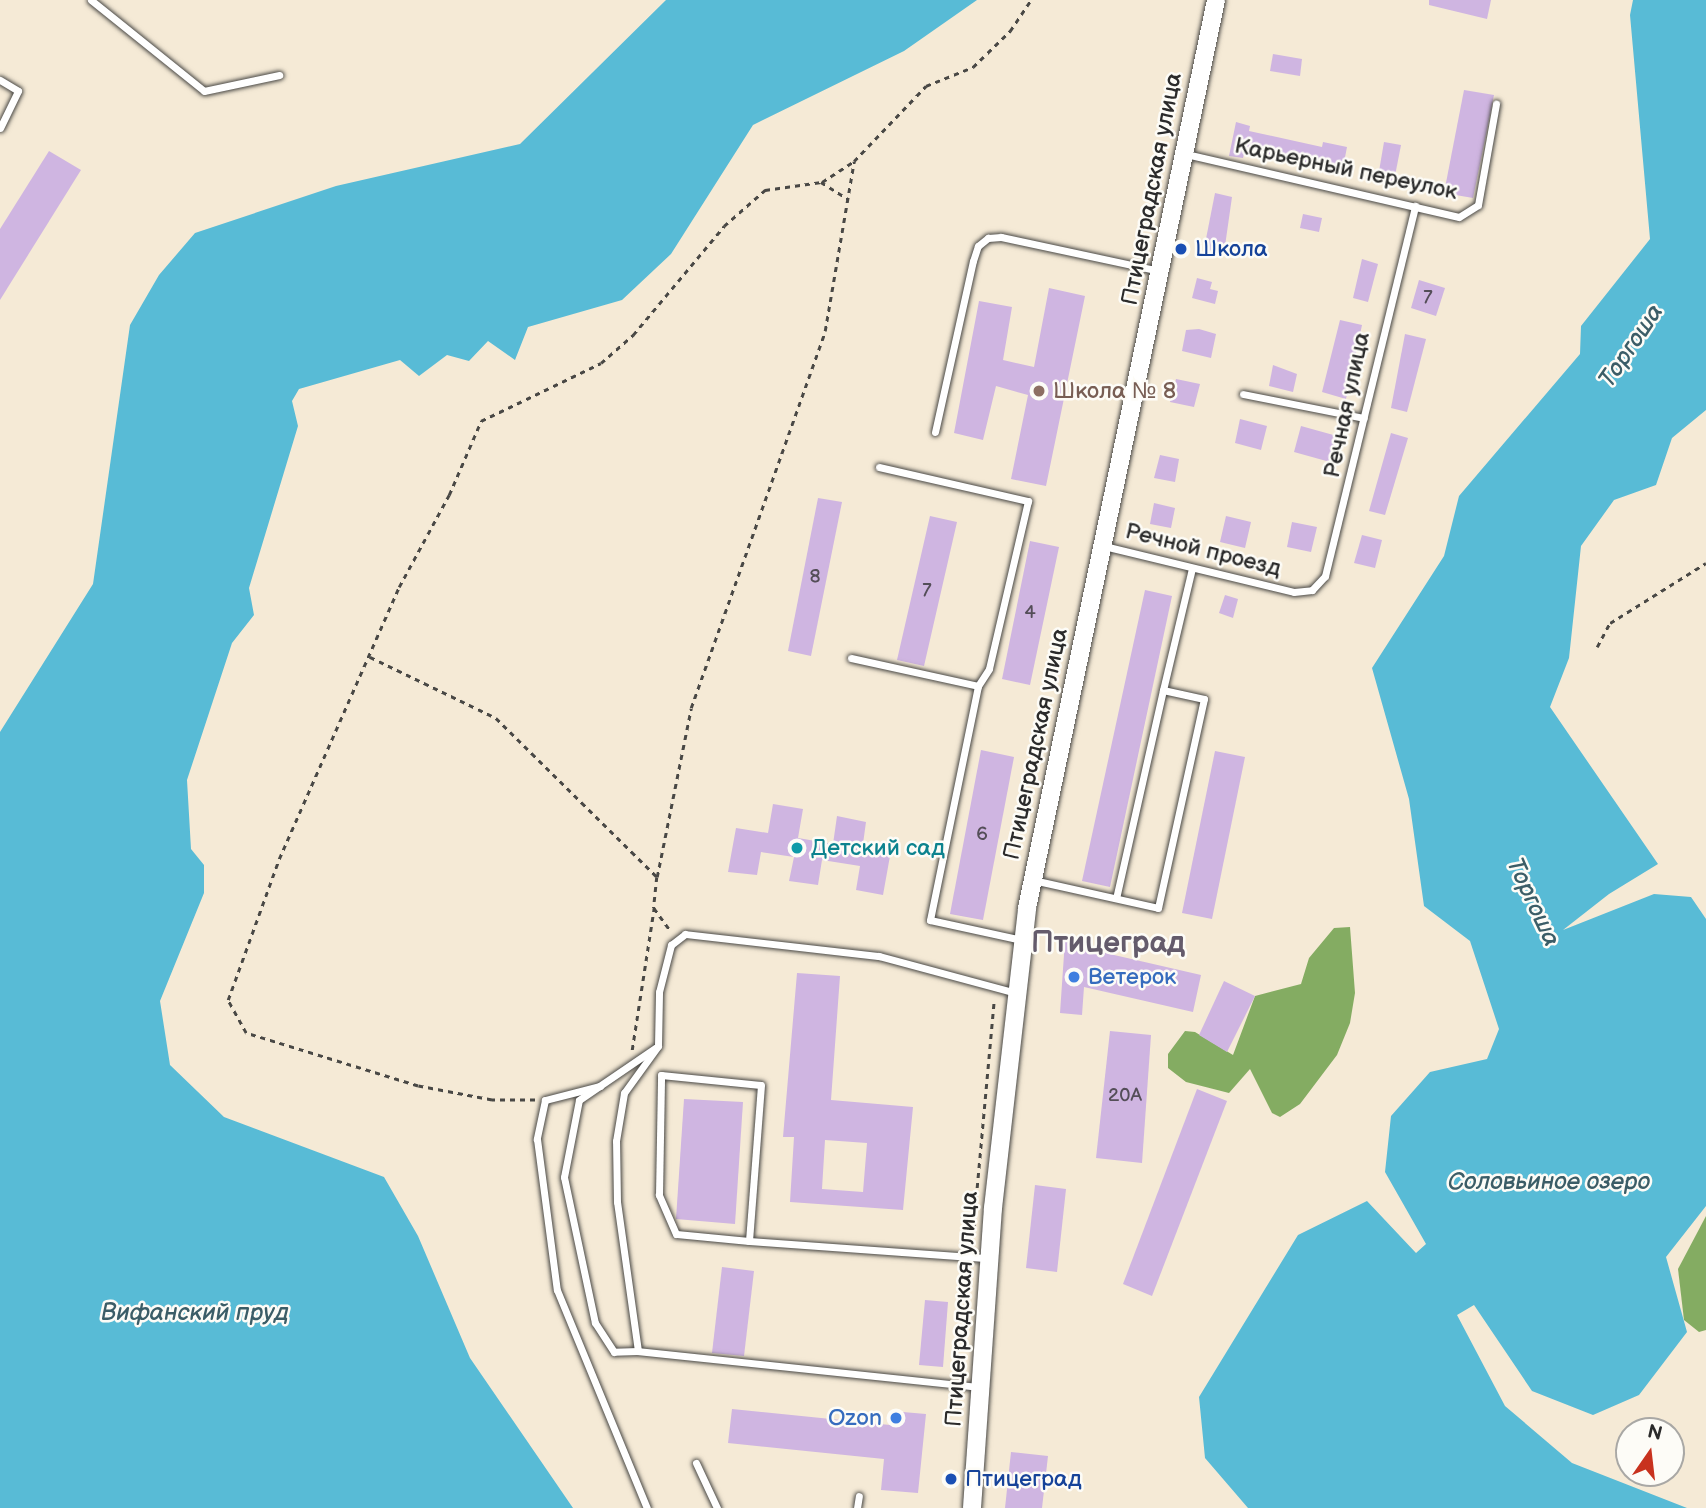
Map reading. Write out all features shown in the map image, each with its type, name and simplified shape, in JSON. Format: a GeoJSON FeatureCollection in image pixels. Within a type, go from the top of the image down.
{"type":"FeatureCollection","features":[{"type":"Feature","properties":{"kind":"street","name":"Птицеградская улица"},"geometry":{"type":"LineString","coordinates":[[972,1508],[989,1258],[1023,940],[1033,880],[1216,0]]}},
{"type":"Feature","properties":{"kind":"lane"},"geometry":{"type":"LineString","coordinates":[[90,0],[204,91],[279,75]]}},
{"type":"Feature","properties":{"kind":"lane"},"geometry":{"type":"LineString","coordinates":[[0,80],[18,91],[0,128]]}},
{"type":"Feature","properties":{"kind":"lane","name":"Карьерный переулок"},"geometry":{"type":"LineString","coordinates":[[1185,154],[1459,217],[1478,205],[1496,104]]}},
{"type":"Feature","properties":{"kind":"lane","name":"Речная улица"},"geometry":{"type":"LineString","coordinates":[[1294,592],[1312,590],[1325,576],[1415,206]]}},
{"type":"Feature","properties":{"kind":"lane"},"geometry":{"type":"LineString","coordinates":[[934,432],[973,261],[978,246],[988,238],[1001,237],[1161,271]]}},
{"type":"Feature","properties":{"kind":"lane"},"geometry":{"type":"LineString","coordinates":[[1243,394],[1364,418]]}},
{"type":"Feature","properties":{"kind":"lane"},"geometry":{"type":"LineString","coordinates":[[879,467],[1028,501],[989,669],[978,686],[930,920],[1023,940]]}},
{"type":"Feature","properties":{"kind":"lane","name":"Речной проезд"},"geometry":{"type":"LineString","coordinates":[[1103,546],[1294,592]]}},
{"type":"Feature","properties":{"kind":"lane"},"geometry":{"type":"LineString","coordinates":[[1116,898],[1192,568]]}},
{"type":"Feature","properties":{"kind":"lane"},"geometry":{"type":"LineString","coordinates":[[851,658],[978,686]]}},
{"type":"Feature","properties":{"kind":"lane"},"geometry":{"type":"LineString","coordinates":[[1033,880],[1158,908],[1203,699],[1163,690]]}},
{"type":"Feature","properties":{"kind":"lane"},"geometry":{"type":"LineString","coordinates":[[638,1351],[617,1202],[616,1141],[624,1093],[658,1046],[659,992],[671,945],[685,934],[879,956],[1016,993]]}},
{"type":"Feature","properties":{"kind":"lane"},"geometry":{"type":"LineString","coordinates":[[658,1046],[579,1100],[564,1177],[595,1323],[614,1352],[638,1351],[980,1387]]}},
{"type":"Feature","properties":{"kind":"lane"},"geometry":{"type":"LineString","coordinates":[[749,1241],[761,1085],[661,1075],[659,1195],[676,1234],[749,1241],[989,1258]]}},
{"type":"Feature","properties":{"kind":"lane"},"geometry":{"type":"LineString","coordinates":[[600,1086],[545,1100],[537,1139],[557,1290],[647,1508]]}},
{"type":"Feature","properties":{"kind":"lane"},"geometry":{"type":"LineString","coordinates":[[696,1463],[717,1508]]}},
{"type":"Feature","properties":{"kind":"lane"},"geometry":{"type":"LineString","coordinates":[[857,1508],[859,1496]]}},
{"type":"Feature","properties":{"kind":"path"},"geometry":{"type":"LineString","coordinates":[[545,1100],[492,1100],[418,1086],[246,1033],[228,1000],[279,859],[369,656],[481,421],[601,363],[633,335],[724,226],[765,190],[821,182],[854,161],[926,86],[973,67],[1010,31],[1031,0]]}},
{"type":"Feature","properties":{"kind":"path"},"geometry":{"type":"LineString","coordinates":[[628,1067],[657,877],[691,708],[825,331],[854,161]]}},
{"type":"Feature","properties":{"kind":"path"},"geometry":{"type":"LineString","coordinates":[[821,182],[848,199]]}},
{"type":"Feature","properties":{"kind":"path"},"geometry":{"type":"LineString","coordinates":[[1597,647],[1610,623],[1706,563]]}},
{"type":"Feature","properties":{"kind":"path"},"geometry":{"type":"LineString","coordinates":[[369,656],[496,718],[657,877]]}},
{"type":"Feature","properties":{"kind":"path"},"geometry":{"type":"LineString","coordinates":[[654,908],[667,930],[685,934]]}},
{"type":"Feature","properties":{"kind":"path"},"geometry":{"type":"LineString","coordinates":[[971,1257],[995,988]]}},
{"type":"Feature","properties":{"kind":"green space"},"geometry":{"type":"Polygon","coordinates":[[[1350,927],[1355,993],[1350,1023],[1337,1055],[1300,1104],[1280,1117],[1272,1113],[1250,1069],[1229,1093],[1186,1082],[1168,1068],[1168,1054],[1185,1031],[1195,1032],[1233,1055],[1255,996],[1301,984],[1309,958],[1334,928],[1350,927]]]}},
{"type":"Feature","properties":{"kind":"green space"},"geometry":{"type":"Polygon","coordinates":[[[1706,1216],[1706,1330],[1699,1332],[1684,1320],[1678,1269],[1706,1216]]]}},
{"type":"Feature","properties":{"kind":"water","name":"Вифанский пруд"},"geometry":{"type":"Polygon","coordinates":[[[666,0],[977,0],[904,51],[753,125],[671,254],[622,300],[528,327],[515,360],[488,341],[469,361],[447,355],[419,376],[400,360],[299,389],[292,401],[298,426],[249,588],[254,615],[232,643],[187,780],[191,849],[204,865],[204,893],[160,1001],[170,1065],[224,1117],[384,1177],[418,1236],[470,1358],[573,1508],[0,1508],[0,732],[93,584],[130,325],[159,275],[195,233],[336,186],[520,144],[666,0]]]}},
{"type":"Feature","properties":{"kind":"water","name":"Соловьиное озеро"},"geometry":{"type":"Polygon","coordinates":[[[1633,0],[1706,0],[1706,410],[1672,438],[1656,485],[1614,500],[1581,546],[1569,658],[1550,707],[1658,864],[1609,894],[1563,930],[1654,894],[1691,897],[1706,919],[1706,1206],[1666,1257],[1687,1332],[1639,1395],[1593,1415],[1532,1391],[1474,1305],[1457,1315],[1505,1406],[1572,1463],[1615,1480],[1615,1487],[1633,1487],[1687,1508],[1248,1508],[1205,1458],[1199,1397],[1298,1235],[1367,1201],[1416,1253],[1426,1244],[1385,1172],[1391,1116],[1430,1072],[1487,1059],[1499,1029],[1470,941],[1424,906],[1409,799],[1372,668],[1444,556],[1459,496],[1580,354],[1581,326],[1650,239],[1630,15],[1633,0]]]}},
{"type":"Feature","properties":{"kind":"building"},"geometry":{"type":"Polygon","coordinates":[[[1429,0],[1491,0],[1487,19],[1429,5],[1429,0]]]}},
{"type":"Feature","properties":{"kind":"building"},"geometry":{"type":"Polygon","coordinates":[[[1273,54],[1302,59],[1300,76],[1270,71],[1273,54]]]}},
{"type":"Feature","properties":{"kind":"building"},"geometry":{"type":"Polygon","coordinates":[[[1464,90],[1494,95],[1473,198],[1444,193],[1464,90]]]}},
{"type":"Feature","properties":{"kind":"building"},"geometry":{"type":"Polygon","coordinates":[[[1236,122],[1250,126],[1249,131],[1322,147],[1323,142],[1347,147],[1342,173],[1245,150],[1243,158],[1229,156],[1236,122]]]}},
{"type":"Feature","properties":{"kind":"building"},"geometry":{"type":"Polygon","coordinates":[[[1384,142],[1401,145],[1393,186],[1377,183],[1384,142]]]}},
{"type":"Feature","properties":{"kind":"building"},"geometry":{"type":"Polygon","coordinates":[[[49,151],[81,170],[0,300],[0,229],[49,151]]]}},
{"type":"Feature","properties":{"kind":"building"},"geometry":{"type":"Polygon","coordinates":[[[1215,193],[1232,197],[1224,253],[1204,249],[1215,193]]]}},
{"type":"Feature","properties":{"kind":"building"},"geometry":{"type":"Polygon","coordinates":[[[1303,214],[1322,218],[1319,232],[1300,228],[1303,214]]]}},
{"type":"Feature","properties":{"kind":"building"},"geometry":{"type":"Polygon","coordinates":[[[1362,259],[1378,264],[1368,302],[1353,298],[1362,259]]]}},
{"type":"Feature","properties":{"kind":"building"},"geometry":{"type":"Polygon","coordinates":[[[1197,278],[1212,282],[1210,289],[1218,291],[1215,304],[1192,298],[1197,278]]]}},
{"type":"Feature","properties":{"kind":"building"},"geometry":{"type":"Polygon","coordinates":[[[1419,280],[1445,288],[1436,316],[1411,308],[1419,280]]]}},
{"type":"Feature","properties":{"kind":"building","name":"Школа № 8"},"geometry":{"type":"Polygon","coordinates":[[[1049,288],[1085,296],[1046,486],[1011,479],[1028,395],[996,386],[983,440],[954,433],[979,301],[1012,307],[1003,360],[1034,367],[1049,288]]]}},
{"type":"Feature","properties":{"kind":"building"},"geometry":{"type":"Polygon","coordinates":[[[1340,320],[1362,325],[1346,399],[1322,392],[1340,320]]]}},
{"type":"Feature","properties":{"kind":"building"},"geometry":{"type":"Polygon","coordinates":[[[1199,329],[1216,334],[1211,358],[1182,351],[1186,330],[1199,329]]]}},
{"type":"Feature","properties":{"kind":"building"},"geometry":{"type":"Polygon","coordinates":[[[1405,334],[1426,339],[1407,412],[1391,408],[1405,334]]]}},
{"type":"Feature","properties":{"kind":"building"},"geometry":{"type":"Polygon","coordinates":[[[1273,365],[1297,374],[1293,392],[1269,386],[1273,365]]]}},
{"type":"Feature","properties":{"kind":"building"},"geometry":{"type":"Polygon","coordinates":[[[1176,379],[1200,384],[1194,407],[1170,402],[1176,379]]]}},
{"type":"Feature","properties":{"kind":"building"},"geometry":{"type":"Polygon","coordinates":[[[1240,419],[1267,426],[1261,450],[1235,443],[1240,419]]]}},
{"type":"Feature","properties":{"kind":"building"},"geometry":{"type":"Polygon","coordinates":[[[1301,426],[1337,436],[1330,462],[1294,452],[1301,426]]]}},
{"type":"Feature","properties":{"kind":"building"},"geometry":{"type":"Polygon","coordinates":[[[1391,433],[1408,438],[1385,515],[1369,511],[1391,433]]]}},
{"type":"Feature","properties":{"kind":"building"},"geometry":{"type":"Polygon","coordinates":[[[1160,455],[1179,459],[1175,482],[1154,478],[1160,455]]]}},
{"type":"Feature","properties":{"kind":"building"},"geometry":{"type":"Polygon","coordinates":[[[818,498],[842,502],[811,656],[788,651],[818,498]]]}},
{"type":"Feature","properties":{"kind":"building"},"geometry":{"type":"Polygon","coordinates":[[[1154,503],[1175,508],[1171,528],[1150,524],[1154,503]]]}},
{"type":"Feature","properties":{"kind":"building"},"geometry":{"type":"Polygon","coordinates":[[[930,516],[957,522],[924,666],[897,660],[930,516]]]}},
{"type":"Feature","properties":{"kind":"building"},"geometry":{"type":"Polygon","coordinates":[[[1226,516],[1251,522],[1245,548],[1220,542],[1226,516]]]}},
{"type":"Feature","properties":{"kind":"building"},"geometry":{"type":"Polygon","coordinates":[[[1292,522],[1317,527],[1311,552],[1287,547],[1292,522]]]}},
{"type":"Feature","properties":{"kind":"building"},"geometry":{"type":"Polygon","coordinates":[[[1362,535],[1382,540],[1375,568],[1354,563],[1362,535]]]}},
{"type":"Feature","properties":{"kind":"building"},"geometry":{"type":"Polygon","coordinates":[[[1030,541],[1059,547],[1030,685],[1002,679],[1030,541]]]}},
{"type":"Feature","properties":{"kind":"building"},"geometry":{"type":"Polygon","coordinates":[[[1145,590],[1172,596],[1110,887],[1082,881],[1145,590]]]}},
{"type":"Feature","properties":{"kind":"building"},"geometry":{"type":"Polygon","coordinates":[[[1225,595],[1238,599],[1233,618],[1219,613],[1225,595]]]}},
{"type":"Feature","properties":{"kind":"building"},"geometry":{"type":"Polygon","coordinates":[[[981,750],[1014,757],[983,920],[950,914],[981,750]]]}},
{"type":"Feature","properties":{"kind":"building"},"geometry":{"type":"Polygon","coordinates":[[[1215,751],[1245,757],[1212,919],[1182,913],[1215,751]]]}},
{"type":"Feature","properties":{"kind":"building","name":"Детский сад"},"geometry":{"type":"Polygon","coordinates":[[[773,804],[803,809],[798,838],[833,844],[837,816],[866,822],[862,851],[890,856],[883,895],[856,890],[860,866],[822,860],[818,885],[789,881],[794,857],[761,852],[757,875],[728,872],[736,828],[768,833],[773,804]]]}},
{"type":"Feature","properties":{"kind":"building"},"geometry":{"type":"Polygon","coordinates":[[[1065,940],[1088,942],[1088,949],[1201,975],[1193,1012],[1084,987],[1082,1015],[1060,1013],[1065,940]]]}},
{"type":"Feature","properties":{"kind":"building"},"geometry":{"type":"Polygon","coordinates":[[[797,973],[840,976],[831,1100],[913,1107],[903,1210],[790,1202],[794,1137],[783,1137],[797,973]],[[825,1140],[822,1189],[863,1192],[867,1143],[825,1140]]]}},
{"type":"Feature","properties":{"kind":"building"},"geometry":{"type":"Polygon","coordinates":[[[1224,981],[1255,996],[1227,1052],[1199,1035],[1224,981]]]}},
{"type":"Feature","properties":{"kind":"building"},"geometry":{"type":"Polygon","coordinates":[[[1110,1031],[1151,1035],[1142,1163],[1096,1158],[1110,1031]]]}},
{"type":"Feature","properties":{"kind":"building"},"geometry":{"type":"Polygon","coordinates":[[[1197,1089],[1227,1101],[1152,1296],[1123,1284],[1197,1089]]]}},
{"type":"Feature","properties":{"kind":"building"},"geometry":{"type":"Polygon","coordinates":[[[684,1099],[743,1102],[735,1224],[676,1219],[684,1099]]]}},
{"type":"Feature","properties":{"kind":"building"},"geometry":{"type":"Polygon","coordinates":[[[1035,1185],[1066,1189],[1057,1272],[1026,1268],[1035,1185]]]}},
{"type":"Feature","properties":{"kind":"building"},"geometry":{"type":"Polygon","coordinates":[[[722,1267],[754,1271],[744,1356],[712,1353],[722,1267]]]}},
{"type":"Feature","properties":{"kind":"building"},"geometry":{"type":"Polygon","coordinates":[[[925,1300],[948,1302],[943,1367],[919,1365],[925,1300]]]}},
{"type":"Feature","properties":{"kind":"building"},"geometry":{"type":"Polygon","coordinates":[[[732,1409],[890,1425],[891,1411],[926,1414],[918,1493],[881,1490],[884,1459],[728,1443],[732,1409]]]}},
{"type":"Feature","properties":{"kind":"building"},"geometry":{"type":"Polygon","coordinates":[[[1011,1452],[1048,1456],[1042,1508],[1005,1508],[1011,1452]]]}},
{"type":"Feature","properties":{"kind":"place","name":"Школа"},"geometry":{"type":"Point","coordinates":[1181,249]}},
{"type":"Feature","properties":{"kind":"place","name":"Школа № 8"},"geometry":{"type":"Point","coordinates":[1039,391]}},
{"type":"Feature","properties":{"kind":"place","name":"Детский сад"},"geometry":{"type":"Point","coordinates":[797,848]}},
{"type":"Feature","properties":{"kind":"place","name":"Ветерок"},"geometry":{"type":"Point","coordinates":[1074,977]}},
{"type":"Feature","properties":{"kind":"place","name":"Ozon"},"geometry":{"type":"Point","coordinates":[896,1418]}},
{"type":"Feature","properties":{"kind":"place","name":"Птицеград"},"geometry":{"type":"Point","coordinates":[951,1479]}},
{"type":"Feature","properties":{"kind":"district","name":"Птицеград"},"geometry":{"type":"Point","coordinates":[1108,943]}},
{"type":"Feature","properties":{"kind":"water label","name":"Торгоша"},"geometry":{"type":"Point","coordinates":[1631,346]}},
{"type":"Feature","properties":{"kind":"water label","name":"Торгоша"},"geometry":{"type":"Point","coordinates":[1533,902]}}]}
